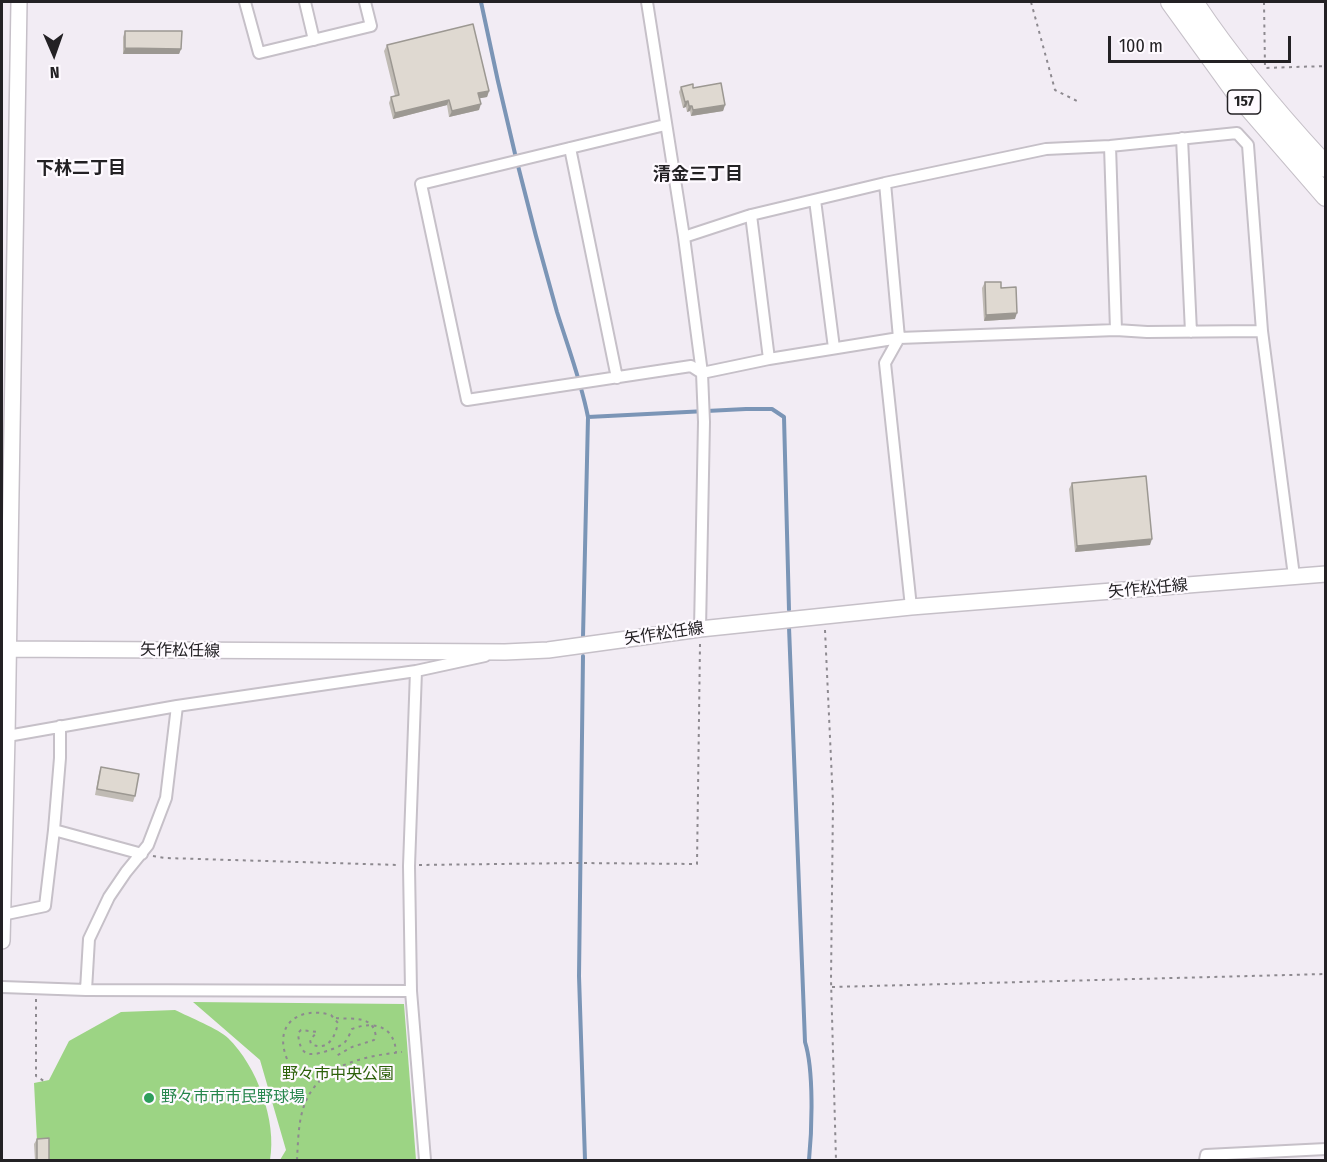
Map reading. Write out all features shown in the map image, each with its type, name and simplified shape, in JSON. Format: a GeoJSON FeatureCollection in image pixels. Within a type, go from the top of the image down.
{"type":"FeatureCollection","features":[{"type":"Feature","properties":{"kind":"highway","name":"157"},"geometry":{"type":"LineString","coordinates":[[1171,2],[1236,92],[1326,196]]}},
{"type":"Feature","properties":{"kind":"highway","name":"157"},"geometry":{"type":"LineString","coordinates":[[1193,2],[1270,106],[1326,167]]}},
{"type":"Feature","properties":{"kind":"main road"},"geometry":{"type":"LineString","coordinates":[[2,941],[4,649],[19,2]]}},
{"type":"Feature","properties":{"kind":"main road","name":"矢作松任線"},"geometry":{"type":"LineString","coordinates":[[4,649],[504,652],[548,650],[700,629],[911,607],[1326,574]]}},
{"type":"Feature","properties":{"kind":"street"},"geometry":{"type":"LineString","coordinates":[[245,2],[259,53],[371,26],[365,2]]}},
{"type":"Feature","properties":{"kind":"street"},"geometry":{"type":"LineString","coordinates":[[305,2],[314,40]]}},
{"type":"Feature","properties":{"kind":"street"},"geometry":{"type":"LineString","coordinates":[[647,2],[684,237],[702,373],[704,416],[700,629]]}},
{"type":"Feature","properties":{"kind":"street"},"geometry":{"type":"LineString","coordinates":[[665,125],[421,184],[467,400],[691,366],[702,373],[769,359],[899,338],[1116,330],[1262,331]]}},
{"type":"Feature","properties":{"kind":"street"},"geometry":{"type":"LineString","coordinates":[[684,237],[751,215],[885,183],[1046,149],[1110,146],[1237,132],[1248,145],[1262,331],[1294,576]]}},
{"type":"Feature","properties":{"kind":"street"},"geometry":{"type":"LineString","coordinates":[[1182,138],[1191,332]]}},
{"type":"Feature","properties":{"kind":"street"},"geometry":{"type":"LineString","coordinates":[[1110,146],[1116,330]]}},
{"type":"Feature","properties":{"kind":"street"},"geometry":{"type":"LineString","coordinates":[[570,148],[617,378]]}},
{"type":"Feature","properties":{"kind":"street"},"geometry":{"type":"LineString","coordinates":[[885,183],[899,338],[885,363],[911,607]]}},
{"type":"Feature","properties":{"kind":"street"},"geometry":{"type":"LineString","coordinates":[[815,200],[834,348]]}},
{"type":"Feature","properties":{"kind":"street"},"geometry":{"type":"LineString","coordinates":[[751,215],[769,359]]}},
{"type":"Feature","properties":{"kind":"street"},"geometry":{"type":"LineString","coordinates":[[4,736],[177,706],[416,671],[504,652]]}},
{"type":"Feature","properties":{"kind":"street"},"geometry":{"type":"LineString","coordinates":[[416,671],[409,866],[411,992],[425,1161]]}},
{"type":"Feature","properties":{"kind":"street"},"geometry":{"type":"LineString","coordinates":[[86,990],[89,939],[109,897],[148,845],[166,798],[177,706]]}},
{"type":"Feature","properties":{"kind":"street"},"geometry":{"type":"LineString","coordinates":[[2,915],[45,906],[60,758],[60,726]]}},
{"type":"Feature","properties":{"kind":"street"},"geometry":{"type":"LineString","coordinates":[[54,830],[142,854]]}},
{"type":"Feature","properties":{"kind":"street"},"geometry":{"type":"LineString","coordinates":[[2,987],[86,990],[411,992]]}},
{"type":"Feature","properties":{"kind":"street"},"geometry":{"type":"LineString","coordinates":[[1205,1161],[1206,1155],[1271,1156],[1326,1149]]}},
{"type":"Feature","properties":{"kind":"path"},"geometry":{"type":"LineString","coordinates":[[1031,2],[1055,90],[1077,101]]}},
{"type":"Feature","properties":{"kind":"path"},"geometry":{"type":"LineString","coordinates":[[1264,2],[1266,68],[1326,66]]}},
{"type":"Feature","properties":{"kind":"path"},"geometry":{"type":"LineString","coordinates":[[824,616],[833,802],[832,987],[836,1161]]}},
{"type":"Feature","properties":{"kind":"path"},"geometry":{"type":"LineString","coordinates":[[142,854],[165,858],[409,866],[578,863],[697,864],[700,629]]}},
{"type":"Feature","properties":{"kind":"path"},"geometry":{"type":"LineString","coordinates":[[832,987],[1326,974]]}},
{"type":"Feature","properties":{"kind":"path"},"geometry":{"type":"LineString","coordinates":[[36,988],[34,1048],[36,1076],[47,1083]]}},
{"type":"Feature","properties":{"kind":"path"},"geometry":{"type":"LineString","coordinates":[[287,1059],[282,1043],[282,1033],[286,1025],[300,1016],[324,1013],[334,1017],[362,1018],[373,1026],[387,1030],[396,1042],[396,1053]]}},
{"type":"Feature","properties":{"kind":"path"},"geometry":{"type":"LineString","coordinates":[[334,1017],[338,1023],[334,1037],[329,1043],[315,1046],[310,1040],[317,1032],[301,1030],[298,1033],[302,1049],[314,1055],[332,1050],[347,1041],[352,1029],[373,1026]]}},
{"type":"Feature","properties":{"kind":"path"},"geometry":{"type":"LineString","coordinates":[[336,1056],[358,1044],[374,1040],[376,1036],[373,1026]]}},
{"type":"Feature","properties":{"kind":"path"},"geometry":{"type":"LineString","coordinates":[[297,1161],[303,1108],[314,1088],[334,1069],[350,1062],[374,1055],[402,1052]]}},
{"type":"Feature","properties":{"kind":"green space","name":"野々市中央公園"},"geometry":{"type":"Polygon","coordinates":[[[193,1002],[404,1004],[416,1160],[280,1160],[286,1150],[260,1060],[193,1002]]]}},
{"type":"Feature","properties":{"kind":"green space","name":"野々市市市民野球場"},"geometry":{"type":"Polygon","coordinates":[[[175,1010],[224,1034],[248,1063],[267,1112],[270,1128],[270,1160],[38,1160],[34,1083],[49,1080],[69,1041],[121,1012],[175,1010]]]}},
{"type":"Feature","properties":{"kind":"building"},"geometry":{"type":"Polygon","coordinates":[[[473,24],[489,91],[478,93],[481,104],[452,111],[449,100],[395,113],[391,97],[399,95],[387,45],[473,24]]]}},
{"type":"Feature","properties":{"kind":"building"},"geometry":{"type":"Polygon","coordinates":[[[125,31],[182,31],[181,49],[125,48],[125,31]]]}},
{"type":"Feature","properties":{"kind":"building"},"geometry":{"type":"Polygon","coordinates":[[[721,83],[725,105],[693,110],[688,101],[685,102],[681,87],[693,84],[693,88],[721,83]]]}},
{"type":"Feature","properties":{"kind":"building"},"geometry":{"type":"Polygon","coordinates":[[[985,282],[1001,282],[1001,288],[1016,287],[1017,313],[986,315],[985,282]]]}},
{"type":"Feature","properties":{"kind":"building"},"geometry":{"type":"Polygon","coordinates":[[[1146,476],[1152,539],[1077,546],[1072,483],[1146,476]]]}},
{"type":"Feature","properties":{"kind":"building"},"geometry":{"type":"Polygon","coordinates":[[[101,767],[139,774],[135,796],[97,789],[101,767]]]}},
{"type":"Feature","properties":{"kind":"building"},"geometry":{"type":"Polygon","coordinates":[[[49,1138],[49,1161],[37,1161],[37,1139],[49,1138]]]}},
{"type":"Feature","properties":{"kind":"waterway"},"geometry":{"type":"LineString","coordinates":[[481,2],[526,197],[588,417],[583,637]]}},
{"type":"Feature","properties":{"kind":"waterway"},"geometry":{"type":"LineString","coordinates":[[588,417],[746,409],[772,409],[784,417],[789,610]]}},
{"type":"Feature","properties":{"kind":"waterway"},"geometry":{"type":"LineString","coordinates":[[789,627],[805,1042],[811,1084],[809,1160]]}},
{"type":"Feature","properties":{"kind":"waterway"},"geometry":{"type":"LineString","coordinates":[[583,656],[579,976],[585,1160]]}},
{"type":"Feature","properties":{"kind":"place","name":"野々市市市民野球場"},"geometry":{"type":"Point","coordinates":[149,1098]}},
{"type":"Feature","properties":{"kind":"district","name":"下林二丁目"},"geometry":{"type":"Point","coordinates":[81,169]}},
{"type":"Feature","properties":{"kind":"district","name":"清金三丁目"},"geometry":{"type":"Point","coordinates":[698,175]}}]}
